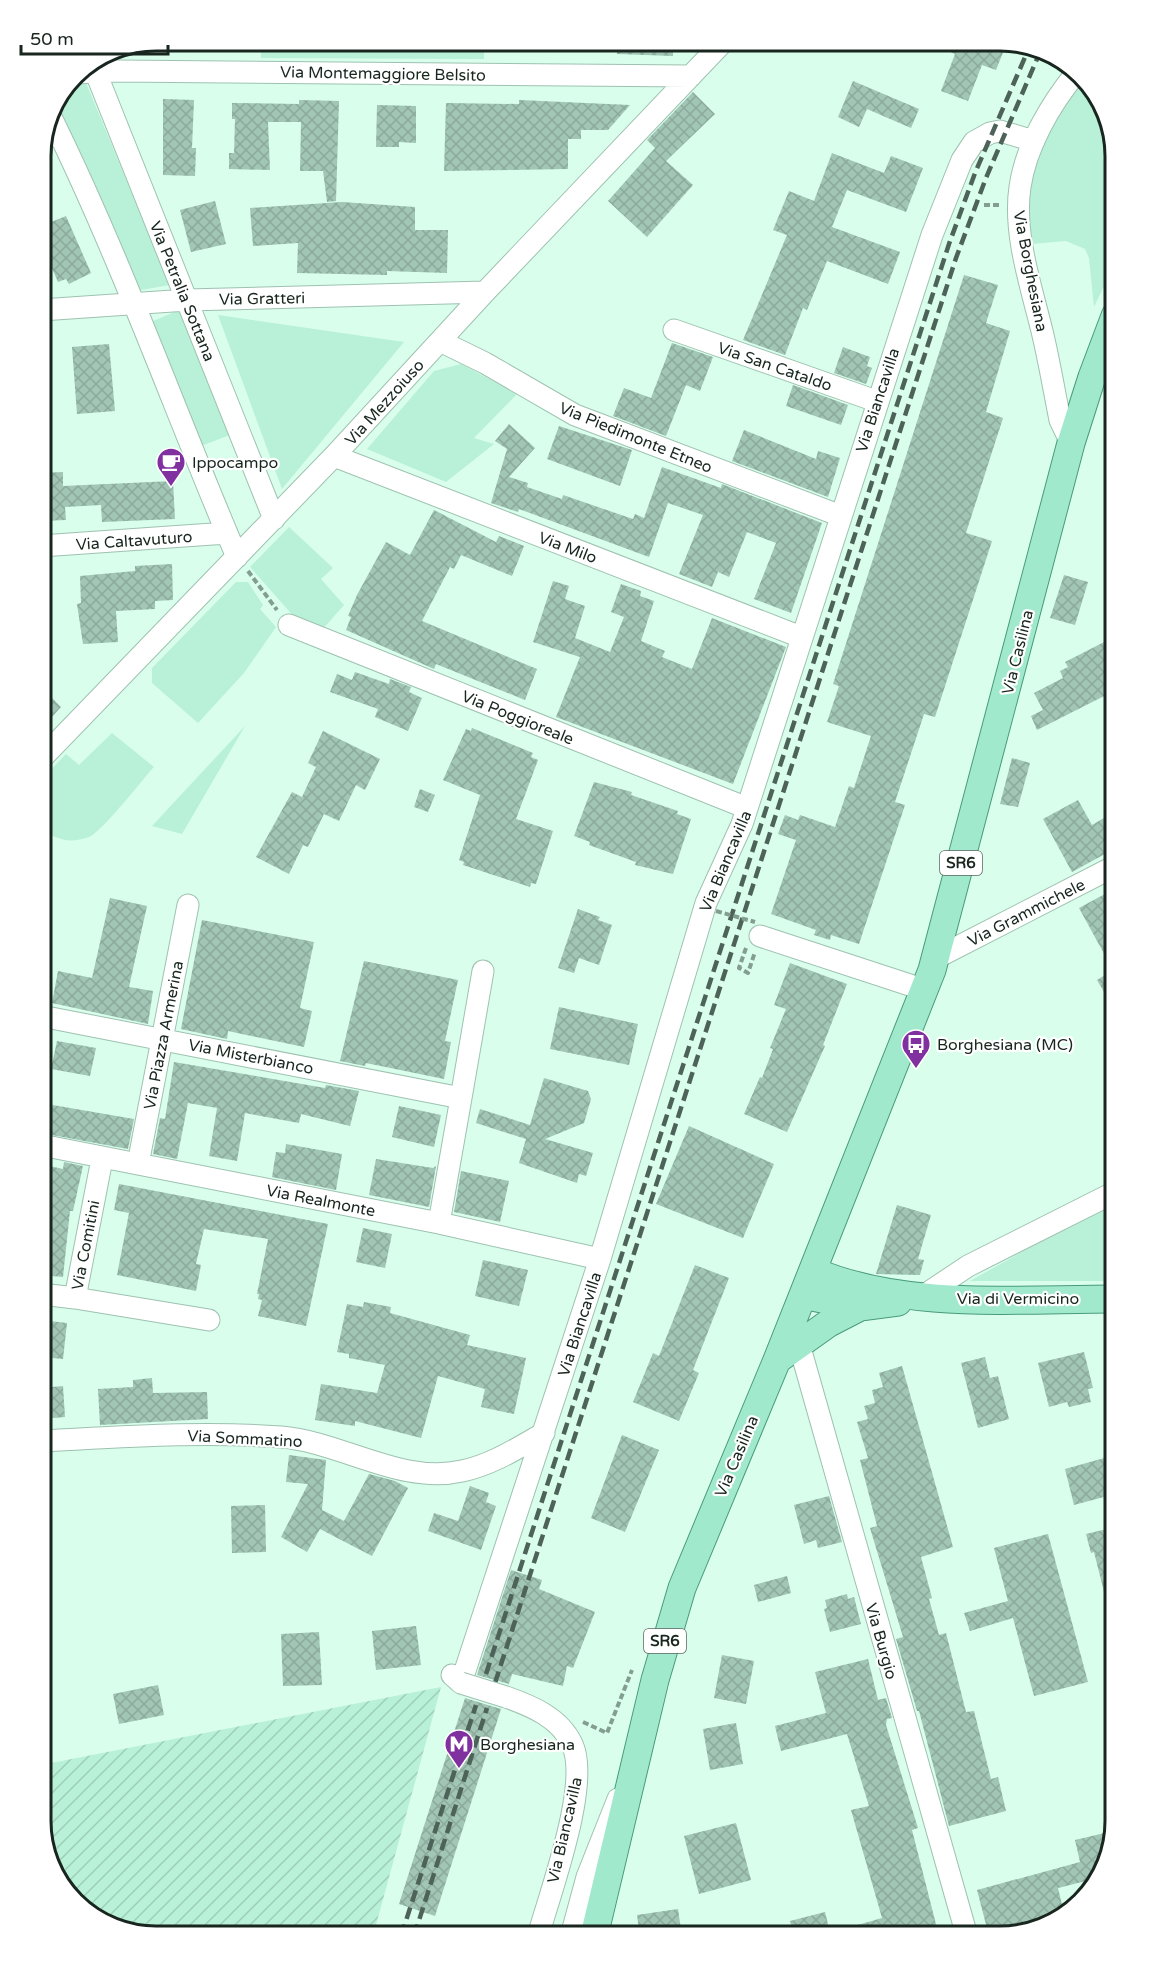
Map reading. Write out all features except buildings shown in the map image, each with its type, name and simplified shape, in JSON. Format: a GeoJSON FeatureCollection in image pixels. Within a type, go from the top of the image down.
{"type":"FeatureCollection","features":[{"type":"Feature","properties":{"kind":"main road","name":"Via Casilina"},"geometry":{"type":"LineString","coordinates":[[596,1926],[665,1641],[682,1588],[777,1360],[936,958],[1071,443],[1105,344]]}},
{"type":"Feature","properties":{"kind":"main road","name":"Via di Vermicino"},"geometry":{"type":"LineString","coordinates":[[808,1283],[920,1298],[1105,1303]]}},
{"type":"Feature","properties":{"kind":"main road","name":"Via di Vermicino"},"geometry":{"type":"LineString","coordinates":[[808,1283],[860,1307]]}},
{"type":"Feature","properties":{"kind":"main road","name":"Via di Vermicino"},"geometry":{"type":"LineString","coordinates":[[777,1360],[829,1323],[860,1307],[920,1298]]}},
{"type":"Feature","properties":{"kind":"street","name":"Via Mezzoiuso"},"geometry":{"type":"LineString","coordinates":[[51,749],[334,456],[484,292],[715,51]]}},
{"type":"Feature","properties":{"kind":"street","name":"Via Montemaggiore Belsito"},"geometry":{"type":"LineString","coordinates":[[98,69],[691,76]]}},
{"type":"Feature","properties":{"kind":"street","name":"Via Petralia Sottana"},"geometry":{"type":"LineString","coordinates":[[90,75],[187,300],[274,519]]}},
{"type":"Feature","properties":{"kind":"street","name":"Via Borghesiana"},"geometry":{"type":"LineString","coordinates":[[1071,79],[1060,93],[1034,141],[1021,178],[1019,220],[1060,420],[1071,443]]}},
{"type":"Feature","properties":{"kind":"street"},"geometry":{"type":"LineString","coordinates":[[56,127],[91,200],[136,304],[237,557]]}},
{"type":"Feature","properties":{"kind":"street","name":"Via Biancavilla"},"geometry":{"type":"LineString","coordinates":[[541,1926],[575,1797],[577,1761],[570,1740],[556,1723],[533,1708],[456,1679],[544,1433],[600,1259],[706,903],[736,839],[747,808],[928,245],[966,153],[981,137],[1000,131],[1034,141]]}},
{"type":"Feature","properties":{"kind":"street","name":"Via Gratteri"},"geometry":{"type":"LineString","coordinates":[[51,309],[187,300],[484,292]]}},
{"type":"Feature","properties":{"kind":"street","name":"Via San Cataldo"},"geometry":{"type":"LineString","coordinates":[[674,330],[876,401]]}},
{"type":"Feature","properties":{"kind":"street","name":"Via Piedimonte Etneo"},"geometry":{"type":"LineString","coordinates":[[440,340],[575,415],[841,516]]}},
{"type":"Feature","properties":{"kind":"street","name":"Via Milo"},"geometry":{"type":"LineString","coordinates":[[334,456],[801,637]]}},
{"type":"Feature","properties":{"kind":"street","name":"Via Caltavuturo"},"geometry":{"type":"LineString","coordinates":[[51,545],[227,533]]}},
{"type":"Feature","properties":{"kind":"street","name":"Via Poggioreale"},"geometry":{"type":"LineString","coordinates":[[289,625],[747,808]]}},
{"type":"Feature","properties":{"kind":"street","name":"Via Grammichele"},"geometry":{"type":"LineString","coordinates":[[936,958],[1105,872]]}},
{"type":"Feature","properties":{"kind":"street","name":"Via Piazza Armerina"},"geometry":{"type":"LineString","coordinates":[[138,1164],[188,905]]}},
{"type":"Feature","properties":{"kind":"street"},"geometry":{"type":"LineString","coordinates":[[758,929],[925,990]]}},
{"type":"Feature","properties":{"kind":"street"},"geometry":{"type":"LineString","coordinates":[[439,1223],[483,971]]}},
{"type":"Feature","properties":{"kind":"street","name":"Via Misterbianco"},"geometry":{"type":"LineString","coordinates":[[51,1018],[461,1098]]}},
{"type":"Feature","properties":{"kind":"street","name":"Via Realmonte"},"geometry":{"type":"LineString","coordinates":[[51,1147],[439,1223],[600,1259]]}},
{"type":"Feature","properties":{"kind":"street","name":"Via Comitini"},"geometry":{"type":"LineString","coordinates":[[51,1295],[75,1298],[102,1159]]}},
{"type":"Feature","properties":{"kind":"street"},"geometry":{"type":"LineString","coordinates":[[920,1298],[968,1266],[1105,1198]]}},
{"type":"Feature","properties":{"kind":"street"},"geometry":{"type":"LineString","coordinates":[[75,1298],[208,1320]]}},
{"type":"Feature","properties":{"kind":"street","name":"Via Burgio"},"geometry":{"type":"LineString","coordinates":[[799,1344],[964,1926]]}},
{"type":"Feature","properties":{"kind":"street","name":"Via Sommatino"},"geometry":{"type":"LineString","coordinates":[[51,1441],[197,1434],[280,1437],[343,1450],[400,1470],[434,1474],[476,1467],[544,1433]]}},
{"type":"Feature","properties":{"kind":"street"},"geometry":{"type":"LineString","coordinates":[[574,1926],[596,1853],[635,1761]]}},
{"type":"Feature","properties":{"kind":"path"},"geometry":{"type":"LineString","coordinates":[[237,557],[289,625]]}},
{"type":"Feature","properties":{"kind":"path"},"geometry":{"type":"LineString","coordinates":[[716,911],[758,929],[748,973],[739,968]]}},
{"type":"Feature","properties":{"kind":"path"},"geometry":{"type":"LineString","coordinates":[[581,1721],[607,1733],[636,1659]]}},
{"type":"Feature","properties":{"kind":"green space"},"geometry":{"type":"Polygon","coordinates":[[[261,51],[484,51],[484,59],[261,58],[261,51]]]}},
{"type":"Feature","properties":{"kind":"green space"},"geometry":{"type":"Polygon","coordinates":[[[85,79],[170,285],[135,291],[59,117],[69,98],[85,79]]]}},
{"type":"Feature","properties":{"kind":"green space"},"geometry":{"type":"Polygon","coordinates":[[[1079,87],[1094,110],[1105,150],[1105,284],[1094,307],[1089,258],[1085,249],[1066,241],[1032,244],[1028,222],[1027,200],[1036,157],[1055,117],[1079,87]]]}},
{"type":"Feature","properties":{"kind":"green space"},"geometry":{"type":"Polygon","coordinates":[[[179,310],[230,435],[201,446],[151,322],[179,310]]]}},
{"type":"Feature","properties":{"kind":"green space"},"geometry":{"type":"Polygon","coordinates":[[[218,315],[404,342],[282,489],[218,315]]]}},
{"type":"Feature","properties":{"kind":"green space"},"geometry":{"type":"Polygon","coordinates":[[[461,364],[517,394],[474,438],[494,444],[446,482],[367,449],[434,371],[461,364]]]}},
{"type":"Feature","properties":{"kind":"green space"},"geometry":{"type":"Polygon","coordinates":[[[289,527],[333,568],[321,579],[344,605],[322,630],[296,619],[250,567],[289,527]]]}},
{"type":"Feature","properties":{"kind":"green space"},"geometry":{"type":"Polygon","coordinates":[[[236,582],[248,582],[263,605],[260,609],[276,627],[244,673],[198,723],[152,683],[152,668],[236,582]]]}},
{"type":"Feature","properties":{"kind":"green space"},"geometry":{"type":"Polygon","coordinates":[[[245,726],[182,834],[152,826],[245,726]]]}},
{"type":"Feature","properties":{"kind":"green space"},"geometry":{"type":"Polygon","coordinates":[[[112,733],[154,767],[95,833],[82,839],[64,840],[51,834],[51,770],[66,754],[79,765],[112,733]]]}},
{"type":"Feature","properties":{"kind":"green space"},"geometry":{"type":"Polygon","coordinates":[[[1105,1206],[1105,1281],[970,1281],[1105,1206]]]}},
{"type":"Feature","properties":{"kind":"green space"},"geometry":{"type":"Polygon","coordinates":[[[441,1687],[376,1926],[150,1926],[110,1915],[87,1900],[77,1890],[62,1867],[51,1827],[51,1763],[441,1687]]]}},
{"type":"Feature","properties":{"kind":"railway"},"geometry":{"type":"LineString","coordinates":[[486,1674],[949,244],[975,173],[1026,55]]}},
{"type":"Feature","properties":{"kind":"railway"},"geometry":{"type":"LineString","coordinates":[[495,1683],[956,258],[986,178],[1037,59]]}},
{"type":"Feature","properties":{"kind":"railway"},"geometry":{"type":"LineString","coordinates":[[404,1926],[476,1705]]}},
{"type":"Feature","properties":{"kind":"railway"},"geometry":{"type":"LineString","coordinates":[[417,1926],[487,1708]]}},
{"type":"Feature","properties":{"kind":"place","name":"Ippocampo"},"geometry":{"type":"Point","coordinates":[171,488]}},
{"type":"Feature","properties":{"kind":"place","name":"Borghesiana (MC)"},"geometry":{"type":"Point","coordinates":[916,1070]}},
{"type":"Feature","properties":{"kind":"place","name":"Borghesiana"},"geometry":{"type":"Point","coordinates":[459,1770]}}]}
